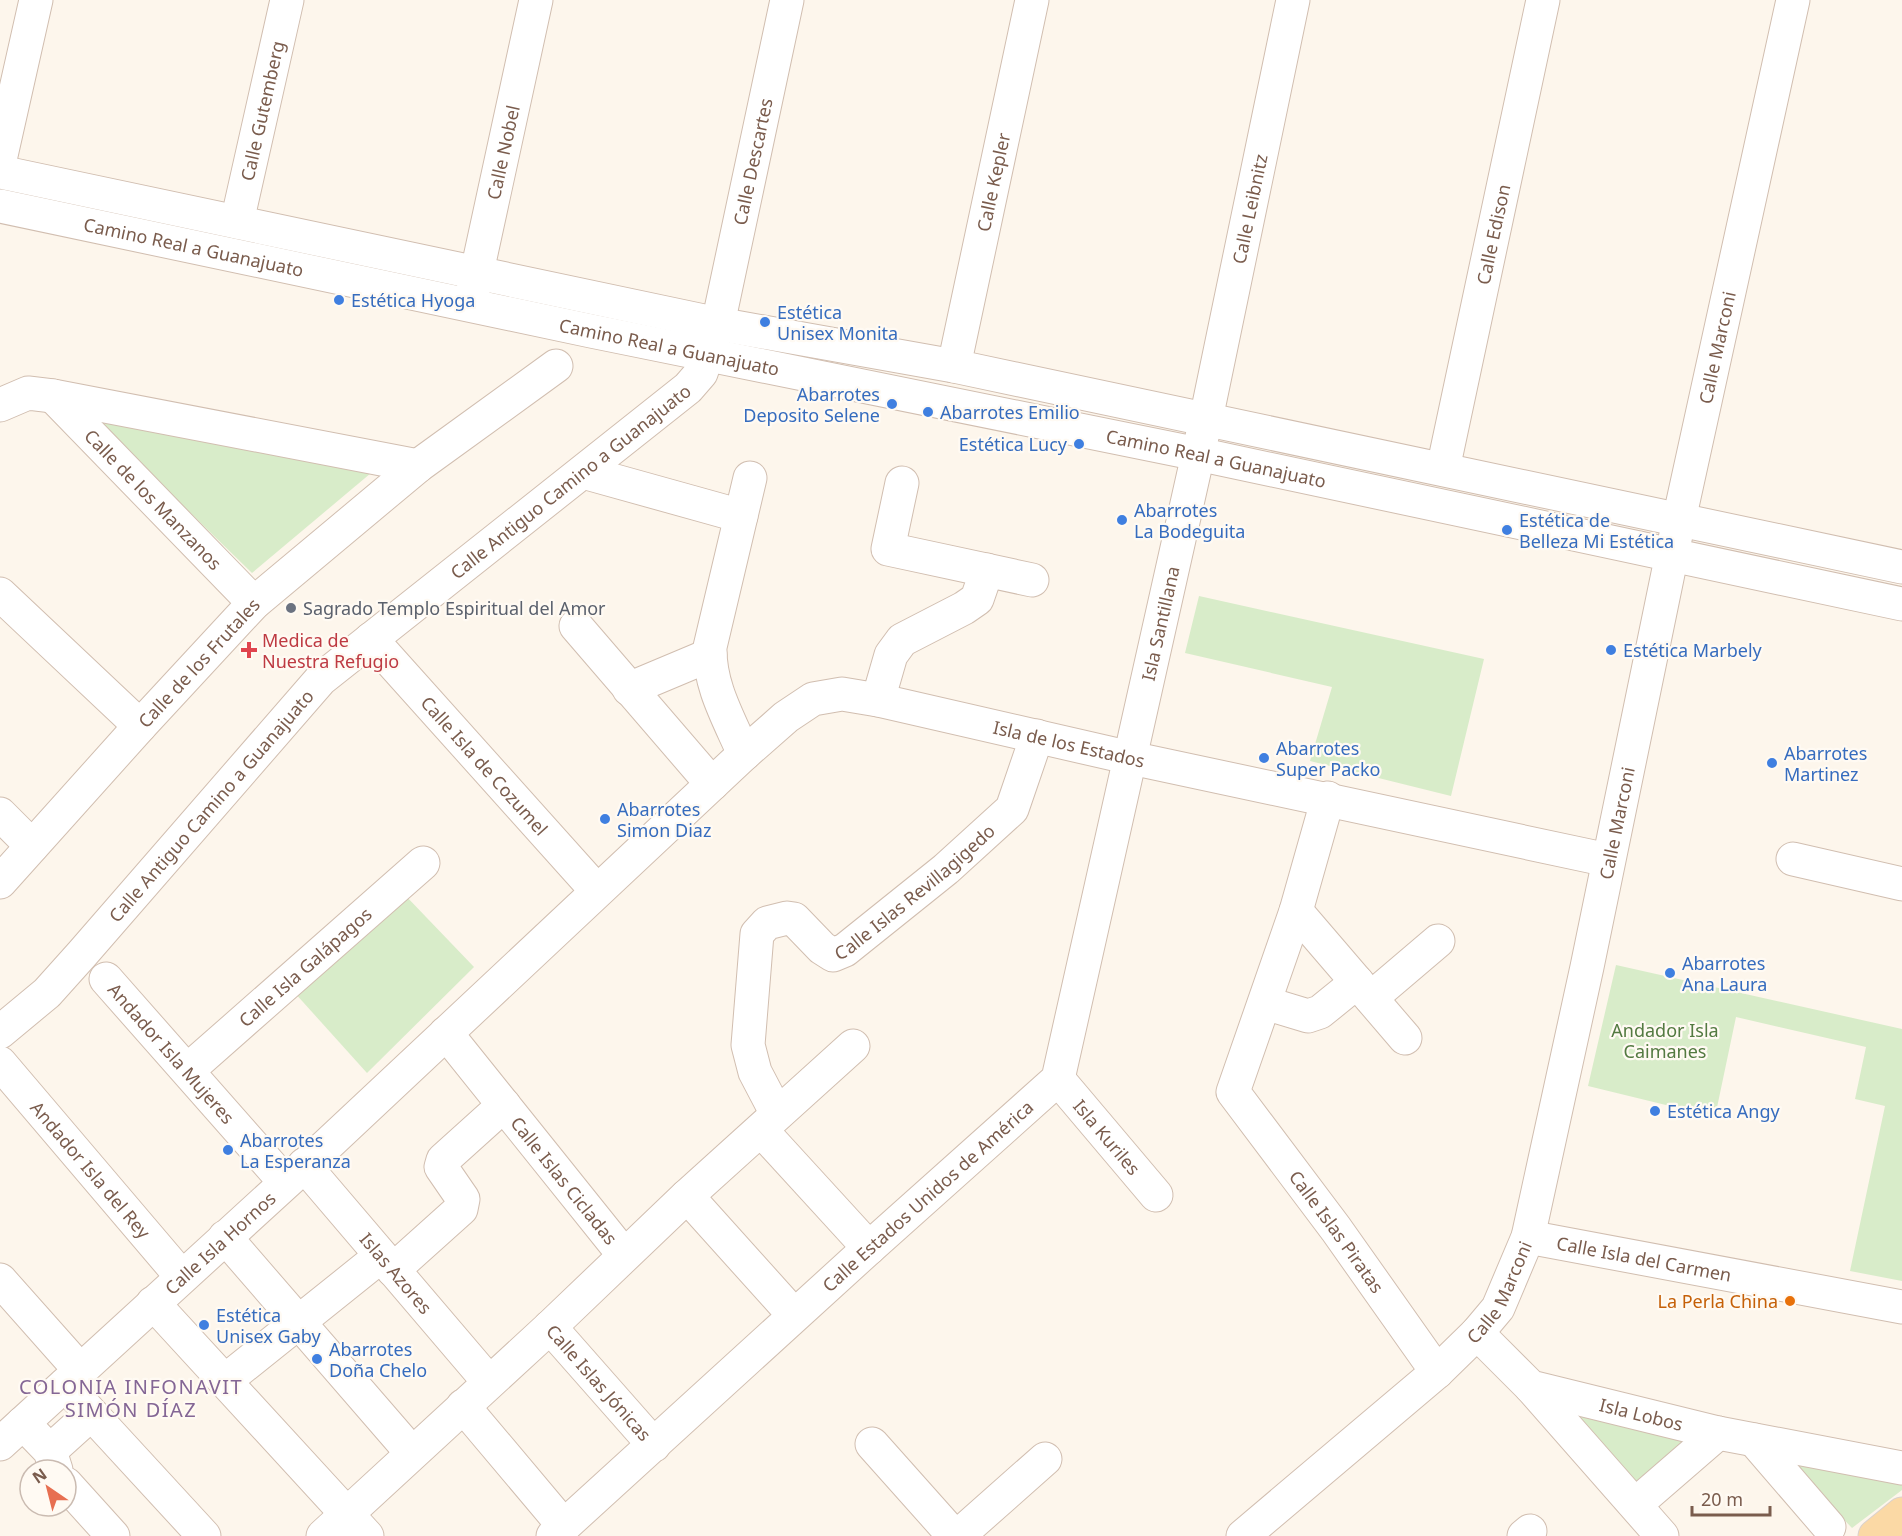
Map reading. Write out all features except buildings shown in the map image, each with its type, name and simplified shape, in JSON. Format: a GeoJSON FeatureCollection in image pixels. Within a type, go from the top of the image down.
{"type":"FeatureCollection","features":[{"type":"Feature","properties":{"kind":"main road"},"geometry":{"type":"LineString","coordinates":[[1875,1536],[1902,1515]]}},
{"type":"Feature","properties":{"kind":"street"},"geometry":{"type":"LineString","coordinates":[[0,160],[36,0]]}},
{"type":"Feature","properties":{"kind":"street","name":"Calle Gutemberg"},"geometry":{"type":"LineString","coordinates":[[237,222],[287,0]]}},
{"type":"Feature","properties":{"kind":"street","name":"Calle Nobel"},"geometry":{"type":"LineString","coordinates":[[469,305],[536,0]]}},
{"type":"Feature","properties":{"kind":"street","name":"Calle Descartes"},"geometry":{"type":"LineString","coordinates":[[713,339],[787,0]]}},
{"type":"Feature","properties":{"kind":"street","name":"Calle Kepler"},"geometry":{"type":"LineString","coordinates":[[954,366],[1032,0]]}},
{"type":"Feature","properties":{"kind":"street","name":"Calle Leibnitz"},"geometry":{"type":"LineString","coordinates":[[1206,419],[1293,0]]}},
{"type":"Feature","properties":{"kind":"street","name":"Calle Edison"},"geometry":{"type":"LineString","coordinates":[[1443,469],[1543,0]]}},
{"type":"Feature","properties":{"kind":"street","name":"Calle Marconi"},"geometry":{"type":"LineString","coordinates":[[1243,1536],[1437,1372],[1477,1333],[1498,1308],[1528,1237],[1587,967],[1679,520],[1793,0]]}},
{"type":"Feature","properties":{"kind":"street","name":"Camino Real a Guanajuato"},"geometry":{"type":"LineString","coordinates":[[0,172],[476,274],[713,339],[1198,454],[1902,604]]}},
{"type":"Feature","properties":{"kind":"street","name":"Camino Real a Guanajuato"},"geometry":{"type":"LineString","coordinates":[[0,206],[469,305],[713,339],[954,366],[1902,567]]}},
{"type":"Feature","properties":{"kind":"street","name":"Calle Antiguo Camino a Guanajuato"},"geometry":{"type":"LineString","coordinates":[[0,1032],[47,993],[321,679],[688,388],[701,373],[713,339]]}},
{"type":"Feature","properties":{"kind":"street","name":"Calle de los Frutales"},"geometry":{"type":"LineString","coordinates":[[0,882],[140,726],[255,603],[418,466],[556,366]]}},
{"type":"Feature","properties":{"kind":"street"},"geometry":{"type":"LineString","coordinates":[[0,405],[28,393],[53,396],[418,466]]}},
{"type":"Feature","properties":{"kind":"street","name":"Calle de los Manzanos"},"geometry":{"type":"LineString","coordinates":[[53,396],[255,603]]}},
{"type":"Feature","properties":{"kind":"street","name":"Isla Santillana"},"geometry":{"type":"LineString","coordinates":[[1131,758],[1206,419]]}},
{"type":"Feature","properties":{"kind":"street"},"geometry":{"type":"LineString","coordinates":[[583,471],[741,516]]}},
{"type":"Feature","properties":{"kind":"street"},"geometry":{"type":"LineString","coordinates":[[744,754],[717,692],[712,676],[710,647],[750,478]]}},
{"type":"Feature","properties":{"kind":"street"},"geometry":{"type":"LineString","coordinates":[[902,483],[888,549],[1032,580]]}},
{"type":"Feature","properties":{"kind":"street"},"geometry":{"type":"LineString","coordinates":[[878,700],[891,655],[902,640],[977,599],[987,570]]}},
{"type":"Feature","properties":{"kind":"street"},"geometry":{"type":"LineString","coordinates":[[0,594],[140,726]]}},
{"type":"Feature","properties":{"kind":"street"},"geometry":{"type":"LineString","coordinates":[[576,626],[712,784]]}},
{"type":"Feature","properties":{"kind":"street","name":"Calle Isla de Cozumel"},"geometry":{"type":"LineString","coordinates":[[371,639],[597,891]]}},
{"type":"Feature","properties":{"kind":"street"},"geometry":{"type":"LineString","coordinates":[[629,689],[710,656]]}},
{"type":"Feature","properties":{"kind":"street","name":"Isla de los Estados"},"geometry":{"type":"LineString","coordinates":[[597,891],[786,717],[813,699],[842,694],[1608,860]]}},
{"type":"Feature","properties":{"kind":"street","name":"Calle Islas Revillagigedo"},"geometry":{"type":"LineString","coordinates":[[769,1122],[748,1046],[757,934],[767,923],[787,918],[794,919],[822,948],[833,955],[845,950],[946,869],[1012,809],[1037,736]]}},
{"type":"Feature","properties":{"kind":"street"},"geometry":{"type":"LineString","coordinates":[[1058,1079],[1131,758]]}},
{"type":"Feature","properties":{"kind":"street"},"geometry":{"type":"LineString","coordinates":[[1328,798],[1296,911],[1265,1003],[1308,1016],[1320,1012],[1364,990],[1438,941]]}},
{"type":"Feature","properties":{"kind":"street"},"geometry":{"type":"LineString","coordinates":[[0,814],[32,846]]}},
{"type":"Feature","properties":{"kind":"street"},"geometry":{"type":"LineString","coordinates":[[1793,859],[1902,884]]}},
{"type":"Feature","properties":{"kind":"street","name":"Calle Isla Galápagos"},"geometry":{"type":"LineString","coordinates":[[188,1071],[423,863]]}},
{"type":"Feature","properties":{"kind":"street","name":"Calle Isla Hornos"},"geometry":{"type":"LineString","coordinates":[[12,1434],[597,891]]}},
{"type":"Feature","properties":{"kind":"street"},"geometry":{"type":"LineString","coordinates":[[1296,911],[1405,1038]]}},
{"type":"Feature","properties":{"kind":"street","name":"Andador Isla Mujeres"},"geometry":{"type":"LineString","coordinates":[[106,979],[188,1071],[295,1173]]}},
{"type":"Feature","properties":{"kind":"street","name":"Calle Islas Piratas"},"geometry":{"type":"LineString","coordinates":[[1265,1003],[1233,1092],[1365,1270],[1437,1372]]}},
{"type":"Feature","properties":{"kind":"street","name":"Calle Islas Cicladas"},"geometry":{"type":"LineString","coordinates":[[446,1033],[624,1255]]}},
{"type":"Feature","properties":{"kind":"street","name":"Calle Islas Cicladas"},"geometry":{"type":"LineString","coordinates":[[550,1327],[687,1196],[853,1046]]}},
{"type":"Feature","properties":{"kind":"street","name":"Andador Isla del Rey"},"geometry":{"type":"LineString","coordinates":[[0,1063],[182,1277]]}},
{"type":"Feature","properties":{"kind":"street","name":"Isla Kuriles"},"geometry":{"type":"LineString","coordinates":[[1058,1079],[1156,1195]]}},
{"type":"Feature","properties":{"kind":"street","name":"Calle Estados Unidos de América"},"geometry":{"type":"LineString","coordinates":[[554,1522],[654,1445],[794,1315],[1058,1079]]}},
{"type":"Feature","properties":{"kind":"street","name":"Calle Islas Cicladas"},"geometry":{"type":"LineString","coordinates":[[387,1263],[461,1209],[463,1199],[441,1167],[443,1160],[504,1105]]}},
{"type":"Feature","properties":{"kind":"street"},"geometry":{"type":"LineString","coordinates":[[769,1122],[868,1248]]}},
{"type":"Feature","properties":{"kind":"street","name":"Islas Azores"},"geometry":{"type":"LineString","coordinates":[[295,1173],[332,1198],[489,1382]]}},
{"type":"Feature","properties":{"kind":"street"},"geometry":{"type":"LineString","coordinates":[[687,1196],[794,1315]]}},
{"type":"Feature","properties":{"kind":"street"},"geometry":{"type":"LineString","coordinates":[[225,1237],[412,1453]]}},
{"type":"Feature","properties":{"kind":"street","name":"Calle Isla del Carmen"},"geometry":{"type":"LineString","coordinates":[[1528,1237],[1902,1307]]}},
{"type":"Feature","properties":{"kind":"street"},"geometry":{"type":"LineString","coordinates":[[225,1381],[300,1322],[387,1263]]}},
{"type":"Feature","properties":{"kind":"street"},"geometry":{"type":"LineString","coordinates":[[0,1280],[73,1378],[91,1414],[204,1536]]}},
{"type":"Feature","properties":{"kind":"street"},"geometry":{"type":"LineString","coordinates":[[153,1303],[356,1525]]}},
{"type":"Feature","properties":{"kind":"street","name":"Calle Islas Jónicas"},"geometry":{"type":"LineString","coordinates":[[323,1536],[356,1525],[412,1453],[550,1327],[654,1445]]}},
{"type":"Feature","properties":{"kind":"street"},"geometry":{"type":"LineString","coordinates":[[1477,1333],[1531,1388],[1662,1536]]}},
{"type":"Feature","properties":{"kind":"street","name":"Isla Lobos"},"geometry":{"type":"LineString","coordinates":[[1531,1388],[1754,1440],[1902,1468]]}},
{"type":"Feature","properties":{"kind":"street"},"geometry":{"type":"LineString","coordinates":[[463,1406],[554,1522]]}},
{"type":"Feature","properties":{"kind":"street"},"geometry":{"type":"LineString","coordinates":[[55,1458],[91,1414]]}},
{"type":"Feature","properties":{"kind":"street"},"geometry":{"type":"LineString","coordinates":[[1636,1504],[1719,1432]]}},
{"type":"Feature","properties":{"kind":"street"},"geometry":{"type":"LineString","coordinates":[[12,1434],[48,1458]]}},
{"type":"Feature","properties":{"kind":"street"},"geometry":{"type":"LineString","coordinates":[[1754,1440],[1828,1527]]}},
{"type":"Feature","properties":{"kind":"street"},"geometry":{"type":"LineString","coordinates":[[872,1444],[956,1536],[1046,1459]]}},
{"type":"Feature","properties":{"kind":"street"},"geometry":{"type":"LineString","coordinates":[[78,1497],[113,1536]]}},
{"type":"Feature","properties":{"kind":"green space"},"geometry":{"type":"Polygon","coordinates":[[[95,420],[371,473],[252,573],[95,420]]]}},
{"type":"Feature","properties":{"kind":"green space"},"geometry":{"type":"Polygon","coordinates":[[[1199,596],[1484,659],[1451,796],[1310,761],[1332,687],[1185,653],[1199,596]]]}},
{"type":"Feature","properties":{"kind":"green space"},"geometry":{"type":"Polygon","coordinates":[[[403,893],[474,967],[367,1073],[294,992],[403,893]]]}},
{"type":"Feature","properties":{"kind":"green space","name":"Andador Isla Caimanes"},"geometry":{"type":"Polygon","coordinates":[[[1616,965],[1902,1029],[1902,1281],[1850,1271],[1885,1106],[1855,1099],[1866,1047],[1736,1017],[1715,1117],[1588,1086],[1616,965]]]}},
{"type":"Feature","properties":{"kind":"green space"},"geometry":{"type":"Polygon","coordinates":[[[1556,1408],[1692,1436],[1631,1489],[1556,1408]]]}},
{"type":"Feature","properties":{"kind":"green space"},"geometry":{"type":"Polygon","coordinates":[[[1782,1455],[1902,1474],[1902,1490],[1852,1528],[1782,1455]]]}},
{"type":"Feature","properties":{"kind":"place","name":"Estética Hyoga"},"geometry":{"type":"Point","coordinates":[339,300]}},
{"type":"Feature","properties":{"kind":"place","name":"Estética Unisex Monita"},"geometry":{"type":"Point","coordinates":[765,322]}},
{"type":"Feature","properties":{"kind":"place","name":"Abarrotes Deposito Selene"},"geometry":{"type":"Point","coordinates":[892,404]}},
{"type":"Feature","properties":{"kind":"place","name":"Abarrotes Emilio"},"geometry":{"type":"Point","coordinates":[928,412]}},
{"type":"Feature","properties":{"kind":"place","name":"Estética Lucy"},"geometry":{"type":"Point","coordinates":[1079,444]}},
{"type":"Feature","properties":{"kind":"place","name":"Abarrotes La Bodeguita"},"geometry":{"type":"Point","coordinates":[1122,520]}},
{"type":"Feature","properties":{"kind":"place","name":"Estética de Belleza Mi Estética"},"geometry":{"type":"Point","coordinates":[1507,530]}},
{"type":"Feature","properties":{"kind":"place","name":"Sagrado Templo Espiritual del Amor"},"geometry":{"type":"Point","coordinates":[291,608]}},
{"type":"Feature","properties":{"kind":"place","name":"Medica de Nuestra Refugio"},"geometry":{"type":"Point","coordinates":[249,650]}},
{"type":"Feature","properties":{"kind":"place","name":"Estética Marbely"},"geometry":{"type":"Point","coordinates":[1611,650]}},
{"type":"Feature","properties":{"kind":"place","name":"Abarrotes Super Packo"},"geometry":{"type":"Point","coordinates":[1264,758]}},
{"type":"Feature","properties":{"kind":"place","name":"Abarrotes Martinez"},"geometry":{"type":"Point","coordinates":[1772,763]}},
{"type":"Feature","properties":{"kind":"place","name":"Abarrotes Simon Diaz"},"geometry":{"type":"Point","coordinates":[605,819]}},
{"type":"Feature","properties":{"kind":"place","name":"Abarrotes Ana Laura"},"geometry":{"type":"Point","coordinates":[1670,973]}},
{"type":"Feature","properties":{"kind":"place","name":"Estética Angy"},"geometry":{"type":"Point","coordinates":[1655,1111]}},
{"type":"Feature","properties":{"kind":"place","name":"Abarrotes La Esperanza"},"geometry":{"type":"Point","coordinates":[228,1150]}},
{"type":"Feature","properties":{"kind":"place","name":"La Perla China"},"geometry":{"type":"Point","coordinates":[1790,1301]}},
{"type":"Feature","properties":{"kind":"place","name":"Estética Unisex Gaby"},"geometry":{"type":"Point","coordinates":[204,1325]}},
{"type":"Feature","properties":{"kind":"place","name":"Abarrotes Doña Chelo"},"geometry":{"type":"Point","coordinates":[317,1359]}},
{"type":"Feature","properties":{"kind":"district","name":"COLONIA INFONAVIT SIMÓN DÍAZ"},"geometry":{"type":"Point","coordinates":[131,1398]}}]}
